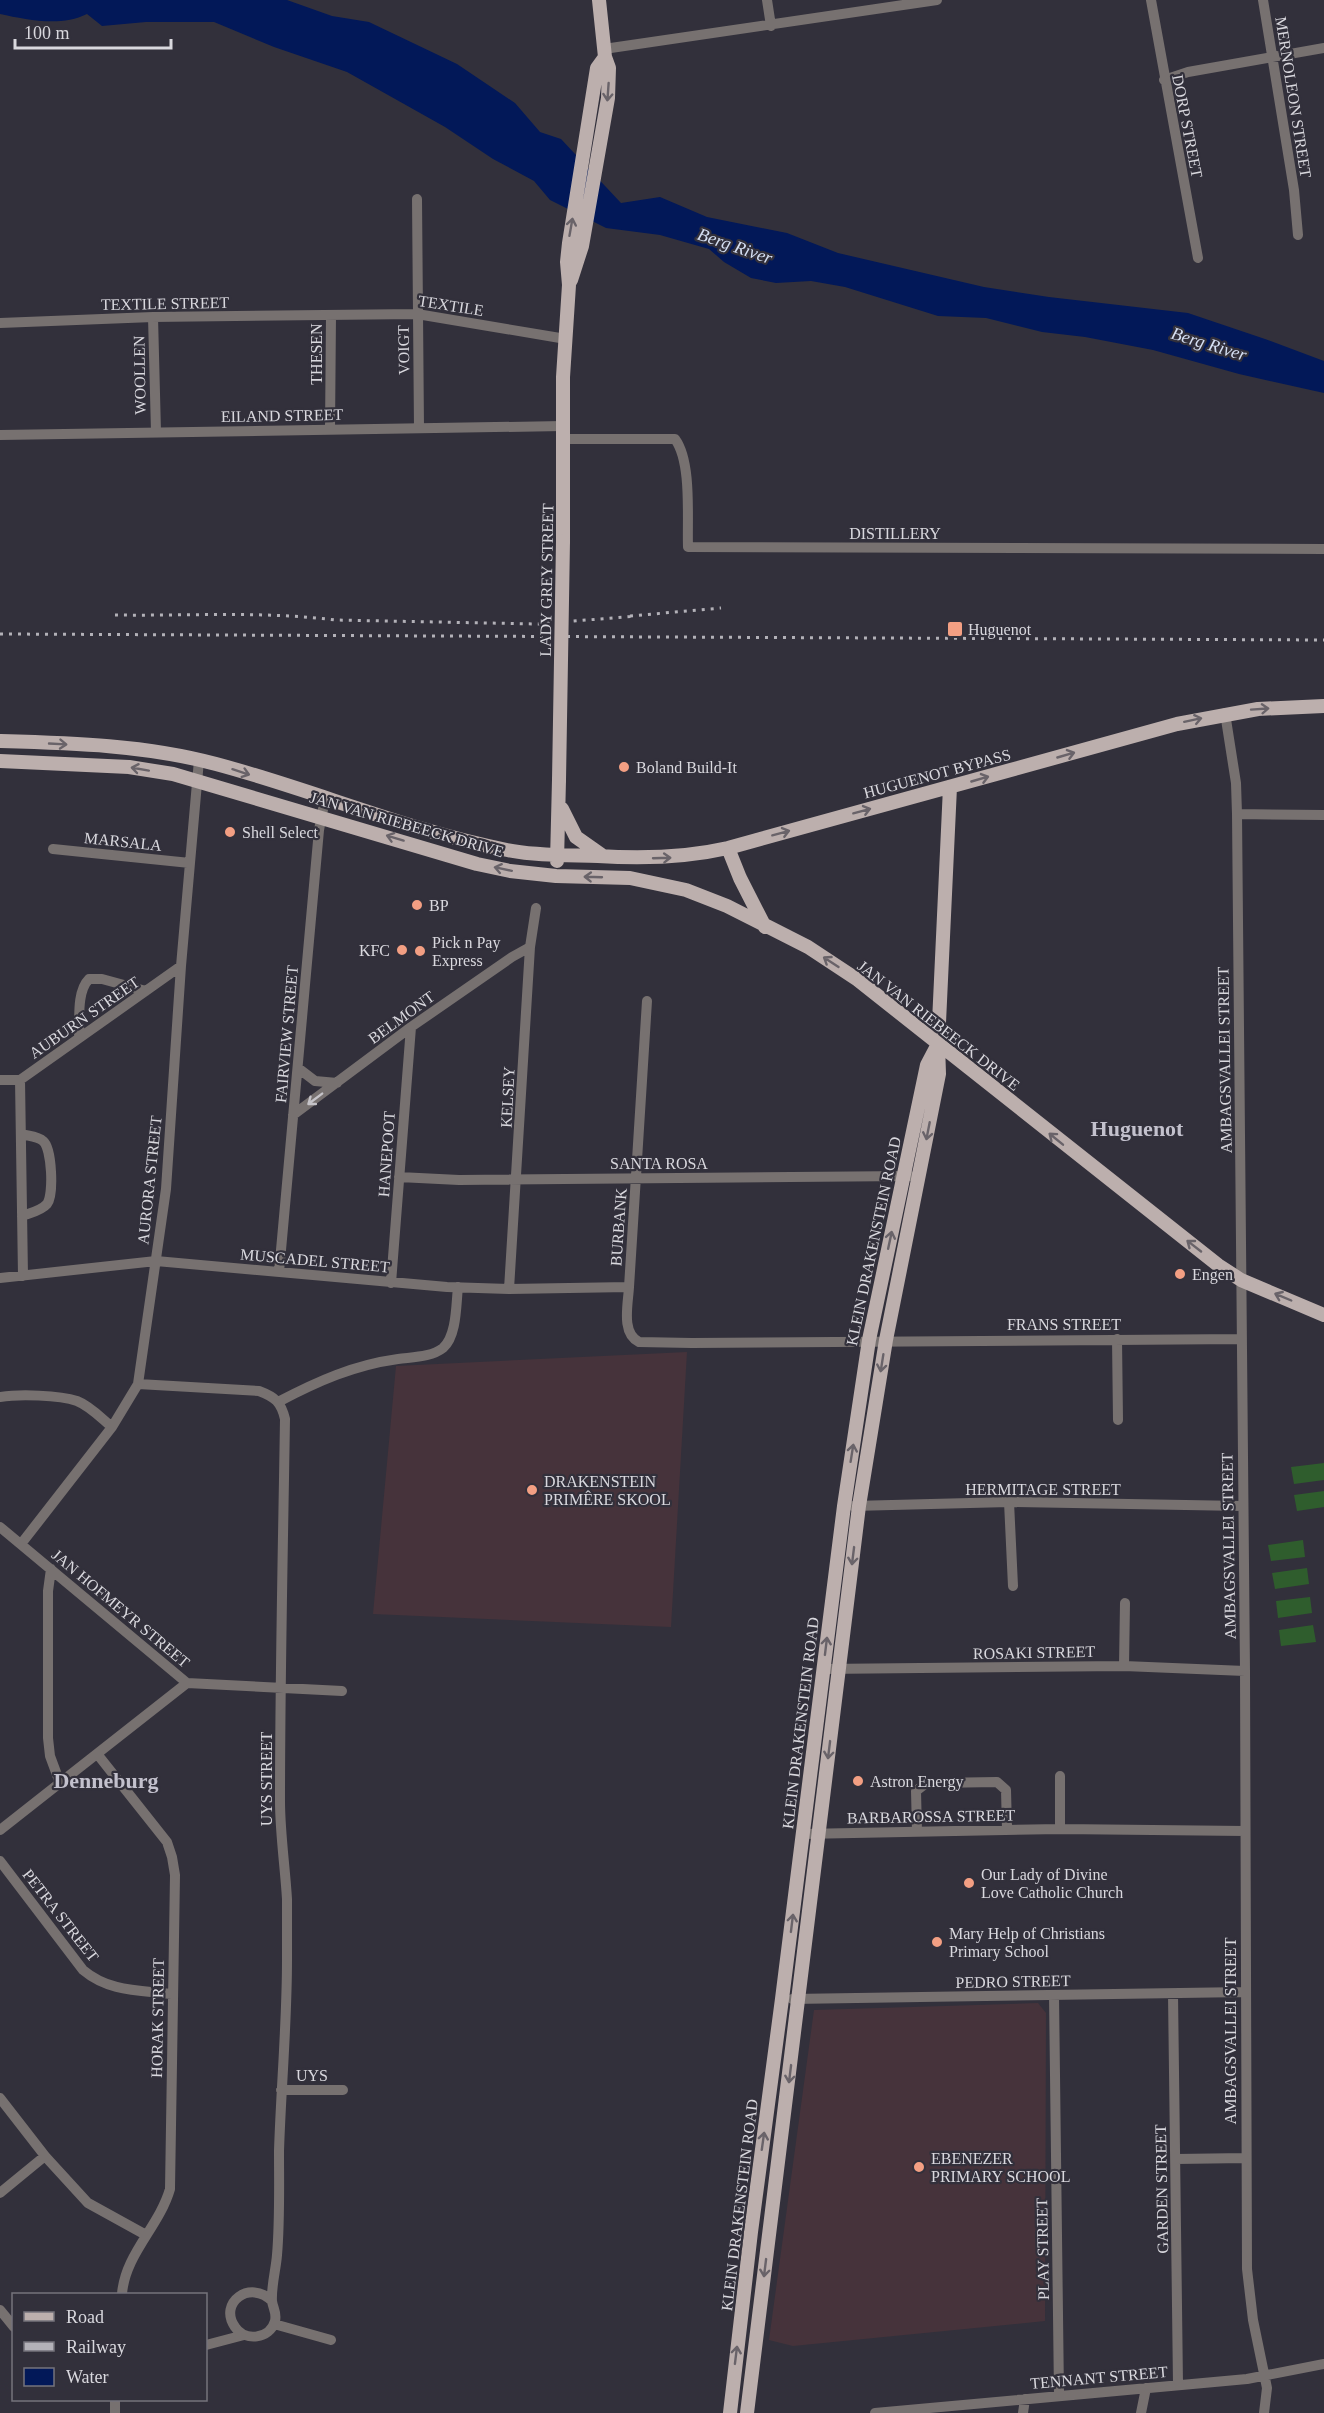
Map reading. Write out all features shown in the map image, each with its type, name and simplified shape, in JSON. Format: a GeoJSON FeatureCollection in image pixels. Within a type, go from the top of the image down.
{"type":"FeatureCollection","features":[{"type":"Feature","properties":{"kind":"main road","name":"LADY GREY STREET"},"geometry":{"type":"LineString","coordinates":[[569,285],[582,246],[603,127],[609,75],[604,53],[599,0]]}},
{"type":"Feature","properties":{"kind":"main road","name":"LADY GREY STREET"},"geometry":{"type":"LineString","coordinates":[[556,876],[566,339],[569,285],[567,262],[597,68],[604,53]]}},
{"type":"Feature","properties":{"kind":"main road","name":"HUGUENOT BYPASS"},"geometry":{"type":"LineString","coordinates":[[558,854],[670,858],[728,848],[1177,724],[1225,713],[1324,706]]}},
{"type":"Feature","properties":{"kind":"main road","name":"JAN VAN RIEBEECK DRIVE"},"geometry":{"type":"LineString","coordinates":[[0,741],[118,747],[200,760],[441,834],[509,850],[558,854]]}},
{"type":"Feature","properties":{"kind":"main road","name":"JAN VAN RIEBEECK DRIVE"},"geometry":{"type":"LineString","coordinates":[[0,761],[129,767],[197,780],[477,864],[510,871],[556,876],[630,878],[666,885],[709,898],[808,947],[858,980],[1218,1265],[1241,1280],[1324,1315]]}},
{"type":"Feature","properties":{"kind":"main road","name":"KLEIN DRAKENSTEIN ROAD"},"geometry":{"type":"LineString","coordinates":[[747,2413],[860,1506],[886,1340],[939,1074],[938,1044],[950,787]]}},
{"type":"Feature","properties":{"kind":"main road"},"geometry":{"type":"LineString","coordinates":[[559,804],[576,837],[603,857]]}},
{"type":"Feature","properties":{"kind":"main road"},"geometry":{"type":"LineString","coordinates":[[728,848],[765,927]]}},
{"type":"Feature","properties":{"kind":"main road","name":"KLEIN DRAKENSTEIN ROAD"},"geometry":{"type":"LineString","coordinates":[[730,2413],[844,1506],[869,1340],[927,1065],[938,1044]]}},
{"type":"Feature","properties":{"kind":"street"},"geometry":{"type":"LineString","coordinates":[[767,0],[771,26]]}},
{"type":"Feature","properties":{"kind":"street"},"geometry":{"type":"LineString","coordinates":[[604,53],[937,0]]}},
{"type":"Feature","properties":{"kind":"street","name":"DORP STREET"},"geometry":{"type":"LineString","coordinates":[[1151,0],[1198,258]]}},
{"type":"Feature","properties":{"kind":"street","name":"MERNOLEON STREET"},"geometry":{"type":"LineString","coordinates":[[1263,0],[1294,190],[1298,235]]}},
{"type":"Feature","properties":{"kind":"street"},"geometry":{"type":"LineString","coordinates":[[1164,80],[1188,72],[1324,48]]}},
{"type":"Feature","properties":{"kind":"street"},"geometry":{"type":"LineString","coordinates":[[1162,67],[1188,72]]}},
{"type":"Feature","properties":{"kind":"street","name":"VOIGT"},"geometry":{"type":"LineString","coordinates":[[417,200],[418,428]]}},
{"type":"Feature","properties":{"kind":"street","name":"TEXTILE"},"geometry":{"type":"LineString","coordinates":[[331,315],[417,314],[566,339]]}},
{"type":"Feature","properties":{"kind":"street","name":"TEXTILE STREET"},"geometry":{"type":"LineString","coordinates":[[0,323],[153,317],[331,315]]}},
{"type":"Feature","properties":{"kind":"street","name":"THESEN"},"geometry":{"type":"LineString","coordinates":[[330,429],[331,315]]}},
{"type":"Feature","properties":{"kind":"street","name":"WOOLLEN"},"geometry":{"type":"LineString","coordinates":[[153,317],[156,432]]}},
{"type":"Feature","properties":{"kind":"street","name":"EILAND STREET"},"geometry":{"type":"LineString","coordinates":[[0,435],[418,428],[564,433]]}},
{"type":"Feature","properties":{"kind":"street","name":"DISTILLERY"},"geometry":{"type":"LineString","coordinates":[[564,433],[675,439],[681,447],[685,462],[688,548],[1324,549]]}},
{"type":"Feature","properties":{"kind":"street","name":"AMBAGSVALLEI STREET"},"geometry":{"type":"LineString","coordinates":[[1225,713],[1236,783],[1237,814],[1245,1671],[1246,2158],[1250,2302],[1265,2377],[1267,2397],[1264,2413]]}},
{"type":"Feature","properties":{"kind":"street","name":"AURORA STREET"},"geometry":{"type":"LineString","coordinates":[[21,1544],[112,1427],[138,1384],[166,1189],[189,863],[200,760]]}},
{"type":"Feature","properties":{"kind":"street","name":"FAIRVIEW STREET"},"geometry":{"type":"LineString","coordinates":[[279,1272],[318,830],[325,799]]}},
{"type":"Feature","properties":{"kind":"street"},"geometry":{"type":"LineString","coordinates":[[1237,814],[1324,815]]}},
{"type":"Feature","properties":{"kind":"street","name":"MARSALA"},"geometry":{"type":"LineString","coordinates":[[53,849],[189,863]]}},
{"type":"Feature","properties":{"kind":"street","name":"KELSEY"},"geometry":{"type":"LineString","coordinates":[[509,1289],[518,1179],[530,947],[536,908]]}},
{"type":"Feature","properties":{"kind":"street","name":"BELMONT"},"geometry":{"type":"LineString","coordinates":[[293,1115],[411,1027],[530,947]]}},
{"type":"Feature","properties":{"kind":"street","name":"AUBURN STREET"},"geometry":{"type":"LineString","coordinates":[[0,1080],[20,1080],[182,966]]}},
{"type":"Feature","properties":{"kind":"street"},"geometry":{"type":"LineString","coordinates":[[79,1038],[82,992],[84,984],[89,979],[102,979],[146,991]]}},
{"type":"Feature","properties":{"kind":"street","name":"BURBANK"},"geometry":{"type":"LineString","coordinates":[[647,1001],[628,1287],[627,1328],[629,1335],[639,1342],[869,1340]]}},
{"type":"Feature","properties":{"kind":"street","name":"HANEPOOT"},"geometry":{"type":"LineString","coordinates":[[392,1283],[411,1027]]}},
{"type":"Feature","properties":{"kind":"street"},"geometry":{"type":"LineString","coordinates":[[298,1068],[315,1081],[337,1083]]}},
{"type":"Feature","properties":{"kind":"street"},"geometry":{"type":"LineString","coordinates":[[20,1080],[23,1276]]}},
{"type":"Feature","properties":{"kind":"street"},"geometry":{"type":"LineString","coordinates":[[21,1134],[42,1139],[49,1149],[51,1194],[48,1203],[22,1216]]}},
{"type":"Feature","properties":{"kind":"street","name":"SANTA ROSA"},"geometry":{"type":"LineString","coordinates":[[399,1177],[636,1179],[919,1176]]}},
{"type":"Feature","properties":{"kind":"street","name":"MUSCADEL STREET"},"geometry":{"type":"LineString","coordinates":[[0,1278],[156,1261],[458,1287],[509,1289],[628,1287]]}},
{"type":"Feature","properties":{"kind":"street"},"geometry":{"type":"LineString","coordinates":[[138,1384],[260,1391],[275,1397],[278,1402],[323,1378],[343,1371],[442,1350],[452,1330],[458,1287]]}},
{"type":"Feature","properties":{"kind":"street"},"geometry":{"type":"LineString","coordinates":[[1118,1339],[1118,1420]]}},
{"type":"Feature","properties":{"kind":"street","name":"FRANS STREET"},"geometry":{"type":"LineString","coordinates":[[869,1340],[1242,1339]]}},
{"type":"Feature","properties":{"kind":"street"},"geometry":{"type":"LineString","coordinates":[[0,1396],[65,1399],[78,1402],[91,1409],[112,1427]]}},
{"type":"Feature","properties":{"kind":"street","name":"UYS STREET"},"geometry":{"type":"LineString","coordinates":[[272,2301],[277,2252],[280,2090],[287,1964],[286,1898],[280,1804],[285,1419],[278,1402]]}},
{"type":"Feature","properties":{"kind":"street"},"geometry":{"type":"LineString","coordinates":[[1009,1502],[1013,1586]]}},
{"type":"Feature","properties":{"kind":"street","name":"HERMITAGE STREET"},"geometry":{"type":"LineString","coordinates":[[844,1506],[1009,1502],[1242,1506]]}},
{"type":"Feature","properties":{"kind":"street","name":"JAN HOFMEYR STREET"},"geometry":{"type":"LineString","coordinates":[[0,1527],[187,1683],[342,1691]]}},
{"type":"Feature","properties":{"kind":"street"},"geometry":{"type":"LineString","coordinates":[[51,1569],[48,1591],[48,1738],[50,1756],[60,1783]]}},
{"type":"Feature","properties":{"kind":"street"},"geometry":{"type":"LineString","coordinates":[[1124,1666],[1125,1603]]}},
{"type":"Feature","properties":{"kind":"street","name":"ROSAKI STREET"},"geometry":{"type":"LineString","coordinates":[[823,1669],[1124,1666],[1245,1671]]}},
{"type":"Feature","properties":{"kind":"street"},"geometry":{"type":"LineString","coordinates":[[0,1830],[187,1683]]}},
{"type":"Feature","properties":{"kind":"street","name":"HORAK STREET"},"geometry":{"type":"LineString","coordinates":[[98,1755],[167,1842],[175,1875],[170,2189],[165,2206],[146,2235],[126,2273],[122,2293]]}},
{"type":"Feature","properties":{"kind":"street"},"geometry":{"type":"LineString","coordinates":[[1060,1776],[1060,1829]]}},
{"type":"Feature","properties":{"kind":"street"},"geometry":{"type":"LineString","coordinates":[[916,1831],[916,1791],[925,1784],[935,1783],[997,1782],[1003,1785],[1007,1829]]}},
{"type":"Feature","properties":{"kind":"street","name":"BARBAROSSA STREET"},"geometry":{"type":"LineString","coordinates":[[802,1834],[1007,1829],[1245,1831]]}},
{"type":"Feature","properties":{"kind":"street","name":"PETRA STREET"},"geometry":{"type":"LineString","coordinates":[[0,1861],[83,1970],[96,1981],[110,1987],[172,1994]]}},
{"type":"Feature","properties":{"kind":"street","name":"PEDRO STREET"},"geometry":{"type":"LineString","coordinates":[[782,1999],[1245,1992]]}},
{"type":"Feature","properties":{"kind":"street","name":"GARDEN STREET"},"geometry":{"type":"LineString","coordinates":[[1173,1994],[1178,2384]]}},
{"type":"Feature","properties":{"kind":"street","name":"PLAY STREET"},"geometry":{"type":"LineString","coordinates":[[1054,1995],[1059,2395]]}},
{"type":"Feature","properties":{"kind":"street","name":"UYS"},"geometry":{"type":"LineString","coordinates":[[280,2090],[343,2090]]}},
{"type":"Feature","properties":{"kind":"street"},"geometry":{"type":"LineString","coordinates":[[0,2098],[45,2156],[88,2203],[146,2235]]}},
{"type":"Feature","properties":{"kind":"street"},"geometry":{"type":"LineString","coordinates":[[0,2193],[45,2156]]}},
{"type":"Feature","properties":{"kind":"street"},"geometry":{"type":"LineString","coordinates":[[1176,2159],[1246,2158]]}},
{"type":"Feature","properties":{"kind":"street"},"geometry":{"type":"LineString","coordinates":[[207,2345],[243,2335],[261,2336],[269,2331],[274,2324],[277,2312],[266,2294],[248,2291],[233,2303],[230,2312],[231,2321],[243,2335]]}},
{"type":"Feature","properties":{"kind":"street"},"geometry":{"type":"LineString","coordinates":[[0,2310],[12,2325]]}},
{"type":"Feature","properties":{"kind":"street"},"geometry":{"type":"LineString","coordinates":[[274,2324],[331,2340]]}},
{"type":"Feature","properties":{"kind":"street","name":"TENNANT STREET"},"geometry":{"type":"LineString","coordinates":[[875,2413],[1265,2377],[1324,2364]]}},
{"type":"Feature","properties":{"kind":"street"},"geometry":{"type":"LineString","coordinates":[[1141,2413],[1146,2388]]}},
{"type":"Feature","properties":{"kind":"street"},"geometry":{"type":"LineString","coordinates":[[1023,2413],[1025,2399]]}},
{"type":"Feature","properties":{"kind":"shaded area","name":"DRAKENSTEIN PRIMÊRE SKOOL"},"geometry":{"type":"Polygon","coordinates":[[[687,1352],[671,1627],[373,1614],[396,1366],[687,1352]]]}},
{"type":"Feature","properties":{"kind":"shaded area","name":"EBENEZER PRIMARY SCHOOL"},"geometry":{"type":"Polygon","coordinates":[[[1038,2003],[1046,2013],[1045,2321],[793,2346],[769,2340],[814,2010],[1038,2003]]]}},
{"type":"Feature","properties":{"kind":"green space"},"geometry":{"type":"Polygon","coordinates":[[[1324,1463],[1324,1480],[1294,1484],[1291,1467],[1324,1463]]]}},
{"type":"Feature","properties":{"kind":"green space"},"geometry":{"type":"Polygon","coordinates":[[[1324,1491],[1324,1507],[1297,1511],[1294,1495],[1324,1491]]]}},
{"type":"Feature","properties":{"kind":"green space"},"geometry":{"type":"Polygon","coordinates":[[[1303,1540],[1305,1557],[1271,1561],[1268,1545],[1303,1540]]]}},
{"type":"Feature","properties":{"kind":"green space"},"geometry":{"type":"Polygon","coordinates":[[[1307,1568],[1309,1584],[1275,1589],[1272,1573],[1307,1568]]]}},
{"type":"Feature","properties":{"kind":"green space"},"geometry":{"type":"Polygon","coordinates":[[[1310,1597],[1312,1613],[1278,1618],[1276,1601],[1310,1597]]]}},
{"type":"Feature","properties":{"kind":"green space"},"geometry":{"type":"Polygon","coordinates":[[[1313,1625],[1316,1642],[1281,1646],[1279,1630],[1313,1625]]]}},
{"type":"Feature","properties":{"kind":"water","name":"Berg River"},"geometry":{"type":"Polygon","coordinates":[[[0,0],[287,0],[332,16],[369,22],[457,64],[515,103],[540,132],[561,139],[621,203],[660,197],[707,217],[787,233],[838,253],[984,287],[1188,313],[1324,361],[1324,393],[1239,374],[1153,350],[1085,337],[1042,332],[986,318],[938,316],[845,287],[811,281],[776,283],[751,278],[724,262],[709,249],[660,235],[606,228],[550,200],[534,181],[493,159],[445,127],[347,72],[274,47],[214,22],[146,22],[102,26],[87,14],[66,20],[33,20],[0,14],[0,0]]]}},
{"type":"Feature","properties":{"kind":"railway"},"geometry":{"type":"LineString","coordinates":[[630,616],[721,608]]}},
{"type":"Feature","properties":{"kind":"railway"},"geometry":{"type":"LineString","coordinates":[[115,615],[253,615],[335,620],[538,624],[636,616]]}},
{"type":"Feature","properties":{"kind":"railway"},"geometry":{"type":"LineString","coordinates":[[0,634],[1324,640]]}},
{"type":"Feature","properties":{"kind":"place","name":"Huguenot"},"geometry":{"type":"Point","coordinates":[955,629]}},
{"type":"Feature","properties":{"kind":"place","name":"Boland Build-It"},"geometry":{"type":"Point","coordinates":[624,767]}},
{"type":"Feature","properties":{"kind":"place","name":"Shell Select"},"geometry":{"type":"Point","coordinates":[230,832]}},
{"type":"Feature","properties":{"kind":"place","name":"BP"},"geometry":{"type":"Point","coordinates":[417,905]}},
{"type":"Feature","properties":{"kind":"place","name":"KFC"},"geometry":{"type":"Point","coordinates":[402,950]}},
{"type":"Feature","properties":{"kind":"place","name":"Pick n Pay Express"},"geometry":{"type":"Point","coordinates":[420,951]}},
{"type":"Feature","properties":{"kind":"place","name":"Engen"},"geometry":{"type":"Point","coordinates":[1180,1274]}},
{"type":"Feature","properties":{"kind":"place","name":"DRAKENSTEIN PRIMÊRE SKOOL"},"geometry":{"type":"Point","coordinates":[532,1490]}},
{"type":"Feature","properties":{"kind":"place","name":"Astron Energy"},"geometry":{"type":"Point","coordinates":[858,1781]}},
{"type":"Feature","properties":{"kind":"place","name":"Our Lady of Divine Love Catholic Church"},"geometry":{"type":"Point","coordinates":[969,1883]}},
{"type":"Feature","properties":{"kind":"place","name":"Mary Help of Christians Primary School"},"geometry":{"type":"Point","coordinates":[937,1942]}},
{"type":"Feature","properties":{"kind":"place","name":"EBENEZER PRIMARY SCHOOL"},"geometry":{"type":"Point","coordinates":[919,2167]}},
{"type":"Feature","properties":{"kind":"district","name":"Huguenot"},"geometry":{"type":"Point","coordinates":[1137,1128]}},
{"type":"Feature","properties":{"kind":"district","name":"Denneburg"},"geometry":{"type":"Point","coordinates":[106,1780]}}]}
